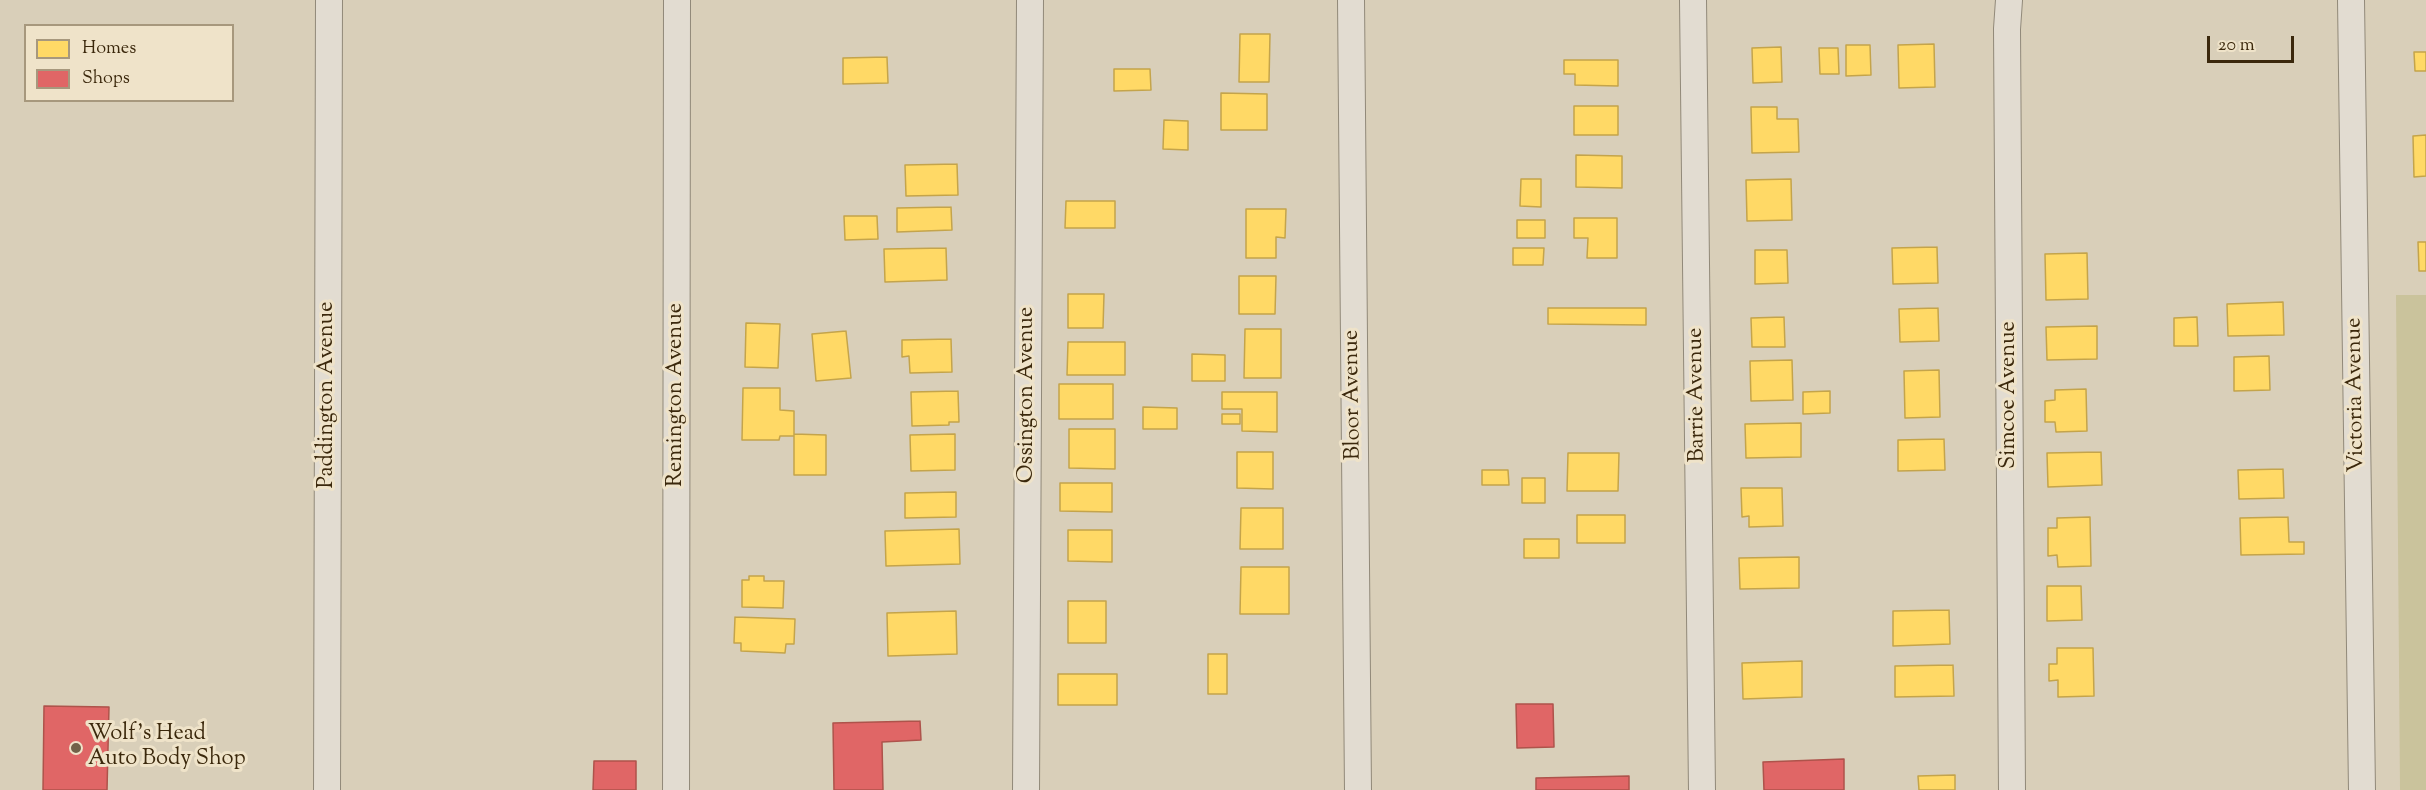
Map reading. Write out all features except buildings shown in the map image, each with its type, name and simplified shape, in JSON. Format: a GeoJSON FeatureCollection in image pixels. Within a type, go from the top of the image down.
{"type":"FeatureCollection","features":[{"type":"Feature","properties":{"kind":"street","name":"Paddington Avenue"},"geometry":{"type":"LineString","coordinates":[[327,790],[329,0]]}},
{"type":"Feature","properties":{"kind":"street","name":"Remington Avenue"},"geometry":{"type":"LineString","coordinates":[[676,790],[677,0]]}},
{"type":"Feature","properties":{"kind":"street","name":"Ossington Avenue"},"geometry":{"type":"LineString","coordinates":[[1026,790],[1030,0]]}},
{"type":"Feature","properties":{"kind":"street","name":"Bloor Avenue"},"geometry":{"type":"LineString","coordinates":[[1351,0],[1358,790]]}},
{"type":"Feature","properties":{"kind":"street","name":"Barrie Avenue"},"geometry":{"type":"LineString","coordinates":[[1693,0],[1702,790]]}},
{"type":"Feature","properties":{"kind":"street","name":"Simcoe Avenue"},"geometry":{"type":"LineString","coordinates":[[2009,0],[2007,29],[2012,790]]}},
{"type":"Feature","properties":{"kind":"street","name":"Victoria Avenue"},"geometry":{"type":"LineString","coordinates":[[2351,0],[2362,790]]}},
{"type":"Feature","properties":{"kind":"shaded area"},"geometry":{"type":"Polygon","coordinates":[[[2396,295],[2426,295],[2426,790],[2400,790],[2396,295]]]}},
{"type":"Feature","properties":{"kind":"place","name":"Wolf's Head Auto Body Shop"},"geometry":{"type":"Point","coordinates":[76,748]}}]}
